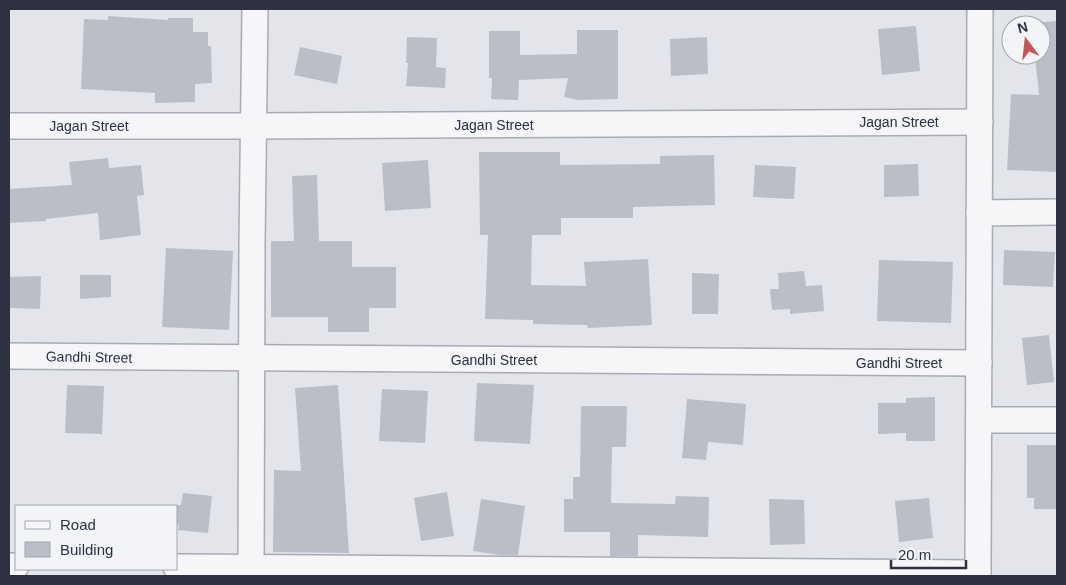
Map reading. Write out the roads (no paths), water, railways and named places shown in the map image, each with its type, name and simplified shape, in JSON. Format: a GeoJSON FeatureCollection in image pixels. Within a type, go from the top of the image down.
{"type":"FeatureCollection","features":[{"type":"Feature","properties":{"kind":"street"},"geometry":{"type":"LineString","coordinates":[[251,572],[255,9]]}},
{"type":"Feature","properties":{"kind":"street"},"geometry":{"type":"LineString","coordinates":[[178,567],[251,572],[978,574],[980,9]]}},
{"type":"Feature","properties":{"kind":"street","name":"Jagan Street"},"geometry":{"type":"LineString","coordinates":[[9,126],[980,122]]}},
{"type":"Feature","properties":{"kind":"street"},"geometry":{"type":"LineString","coordinates":[[979,213],[1057,212]]}},
{"type":"Feature","properties":{"kind":"street","name":"Gandhi Street"},"geometry":{"type":"LineString","coordinates":[[9,356],[979,363]]}},
{"type":"Feature","properties":{"kind":"street"},"geometry":{"type":"LineString","coordinates":[[979,420],[1057,420]]}}]}
